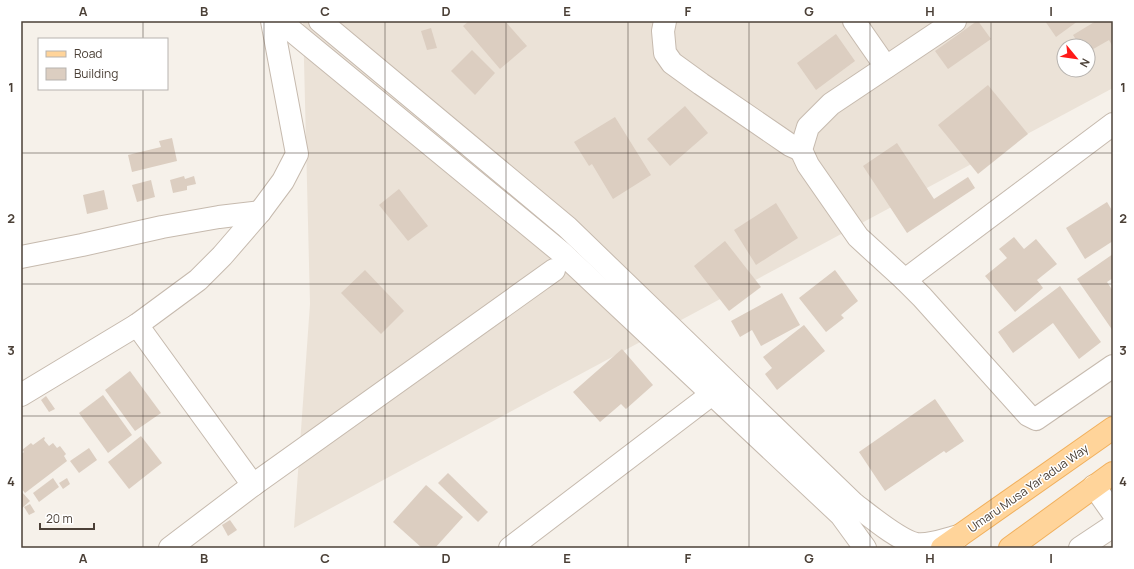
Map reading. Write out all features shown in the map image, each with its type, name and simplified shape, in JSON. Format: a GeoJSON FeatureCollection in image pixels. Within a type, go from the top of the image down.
{"type":"FeatureCollection","features":[{"type":"Feature","properties":{"kind":"main road","name":"Umaru Musa Yar'adua Way"},"geometry":{"type":"LineString","coordinates":[[951,542],[1113,428]]}},
{"type":"Feature","properties":{"kind":"main road"},"geometry":{"type":"LineString","coordinates":[[1010,548],[1113,473]]}},
{"type":"Feature","properties":{"kind":"street"},"geometry":{"type":"LineString","coordinates":[[21,395],[137,325],[198,280],[222,256],[260,212],[283,182],[297,154],[272,21]]}},
{"type":"Feature","properties":{"kind":"street"},"geometry":{"type":"LineString","coordinates":[[280,21],[562,253],[841,515],[865,548]]}},
{"type":"Feature","properties":{"kind":"street"},"geometry":{"type":"LineString","coordinates":[[320,21],[567,228],[853,503],[900,538],[916,544],[951,542]]}},
{"type":"Feature","properties":{"kind":"street"},"geometry":{"type":"LineString","coordinates":[[665,21],[663,31],[665,53],[672,63],[790,145],[801,150],[808,165],[858,237],[922,297],[1028,415],[1036,419],[1113,366]]}},
{"type":"Feature","properties":{"kind":"street"},"geometry":{"type":"LineString","coordinates":[[854,21],[886,67]]}},
{"type":"Feature","properties":{"kind":"street"},"geometry":{"type":"LineString","coordinates":[[801,150],[808,127],[830,104],[955,21]]}},
{"type":"Feature","properties":{"kind":"street"},"geometry":{"type":"LineString","coordinates":[[905,280],[1113,124]]}},
{"type":"Feature","properties":{"kind":"street"},"geometry":{"type":"LineString","coordinates":[[21,257],[162,227],[219,217],[260,212]]}},
{"type":"Feature","properties":{"kind":"street"},"geometry":{"type":"LineString","coordinates":[[170,548],[253,485],[554,270]]}},
{"type":"Feature","properties":{"kind":"street"},"geometry":{"type":"LineString","coordinates":[[137,325],[253,485]]}},
{"type":"Feature","properties":{"kind":"street"},"geometry":{"type":"LineString","coordinates":[[510,548],[712,394]]}},
{"type":"Feature","properties":{"kind":"street"},"geometry":{"type":"LineString","coordinates":[[1094,486],[1113,512]]}},
{"type":"Feature","properties":{"kind":"street"},"geometry":{"type":"LineString","coordinates":[[1080,548],[1113,526]]}},
{"type":"Feature","properties":{"kind":"shaded area"},"geometry":{"type":"Polygon","coordinates":[[[303,21],[1113,21],[1113,88],[294,528],[310,304],[303,21]]]}},
{"type":"Feature","properties":{"kind":"building"},"geometry":{"type":"Polygon","coordinates":[[[469,21],[505,21],[527,46],[500,69],[463,26],[469,21]]]}},
{"type":"Feature","properties":{"kind":"building"},"geometry":{"type":"Polygon","coordinates":[[[977,21],[991,39],[948,69],[935,51],[977,21]]]}},
{"type":"Feature","properties":{"kind":"building"},"geometry":{"type":"Polygon","coordinates":[[[1045,21],[1078,21],[1056,37],[1045,21]]]}},
{"type":"Feature","properties":{"kind":"building"},"geometry":{"type":"Polygon","coordinates":[[[1096,21],[1113,21],[1113,47],[1109,40],[1096,47],[1096,38],[1075,38],[1073,35],[1096,21]]]}},
{"type":"Feature","properties":{"kind":"building"},"geometry":{"type":"Polygon","coordinates":[[[431,28],[437,48],[427,50],[421,31],[431,28]]]}},
{"type":"Feature","properties":{"kind":"building"},"geometry":{"type":"Polygon","coordinates":[[[836,34],[855,61],[816,90],[797,63],[836,34]]]}},
{"type":"Feature","properties":{"kind":"building"},"geometry":{"type":"Polygon","coordinates":[[[472,50],[495,73],[475,95],[451,71],[472,50]]]}},
{"type":"Feature","properties":{"kind":"building"},"geometry":{"type":"Polygon","coordinates":[[[988,85],[1028,134],[978,174],[938,125],[988,85]]]}},
{"type":"Feature","properties":{"kind":"building"},"geometry":{"type":"Polygon","coordinates":[[[685,106],[708,133],[670,166],[647,139],[685,106]]]}},
{"type":"Feature","properties":{"kind":"building"},"geometry":{"type":"Polygon","coordinates":[[[615,117],[651,175],[613,199],[592,164],[589,166],[574,142],[615,117]]]}},
{"type":"Feature","properties":{"kind":"building"},"geometry":{"type":"Polygon","coordinates":[[[172,138],[177,161],[132,172],[128,155],[161,147],[159,141],[172,138]]]}},
{"type":"Feature","properties":{"kind":"building"},"geometry":{"type":"Polygon","coordinates":[[[897,143],[934,199],[968,177],[975,188],[907,233],[863,166],[897,143]]]}},
{"type":"Feature","properties":{"kind":"building"},"geometry":{"type":"Polygon","coordinates":[[[184,176],[185,179],[194,176],[196,184],[187,186],[187,190],[173,193],[170,180],[184,176]]]}},
{"type":"Feature","properties":{"kind":"building"},"geometry":{"type":"Polygon","coordinates":[[[151,180],[155,197],[137,202],[132,185],[151,180]]]}},
{"type":"Feature","properties":{"kind":"building"},"geometry":{"type":"Polygon","coordinates":[[[399,189],[428,226],[408,241],[379,205],[399,189]]]}},
{"type":"Feature","properties":{"kind":"building"},"geometry":{"type":"Polygon","coordinates":[[[104,190],[108,209],[87,214],[83,195],[104,190]]]}},
{"type":"Feature","properties":{"kind":"building"},"geometry":{"type":"Polygon","coordinates":[[[1107,202],[1113,212],[1113,241],[1085,259],[1066,228],[1107,202]]]}},
{"type":"Feature","properties":{"kind":"building"},"geometry":{"type":"Polygon","coordinates":[[[776,203],[798,238],[756,265],[734,230],[776,203]]]}},
{"type":"Feature","properties":{"kind":"building"},"geometry":{"type":"Polygon","coordinates":[[[1014,237],[1024,249],[1036,239],[1057,264],[1037,280],[1043,288],[1015,312],[985,276],[1007,258],[999,249],[1014,237]]]}},
{"type":"Feature","properties":{"kind":"building"},"geometry":{"type":"Polygon","coordinates":[[[725,241],[761,287],[729,311],[694,266],[725,241]]]}},
{"type":"Feature","properties":{"kind":"building"},"geometry":{"type":"Polygon","coordinates":[[[1113,254],[1113,278],[1107,282],[1113,291],[1113,331],[1077,279],[1113,254]]]}},
{"type":"Feature","properties":{"kind":"building"},"geometry":{"type":"Polygon","coordinates":[[[365,270],[404,311],[381,334],[341,293],[365,270]]]}},
{"type":"Feature","properties":{"kind":"building"},"geometry":{"type":"Polygon","coordinates":[[[835,270],[858,301],[841,315],[844,318],[826,332],[799,298],[835,270]]]}},
{"type":"Feature","properties":{"kind":"building"},"geometry":{"type":"Polygon","coordinates":[[[1060,286],[1101,342],[1079,359],[1053,323],[1013,353],[998,332],[1060,286]]]}},
{"type":"Feature","properties":{"kind":"building"},"geometry":{"type":"Polygon","coordinates":[[[782,293],[800,325],[761,346],[752,330],[740,337],[731,321],[782,293]]]}},
{"type":"Feature","properties":{"kind":"building"},"geometry":{"type":"Polygon","coordinates":[[[804,325],[825,351],[777,390],[765,374],[772,368],[763,357],[804,325]]]}},
{"type":"Feature","properties":{"kind":"building"},"geometry":{"type":"Polygon","coordinates":[[[622,349],[653,385],[626,409],[621,404],[600,422],[573,392],[622,349]]]}},
{"type":"Feature","properties":{"kind":"building"},"geometry":{"type":"Polygon","coordinates":[[[130,371],[161,413],[135,431],[105,390],[130,371]]]}},
{"type":"Feature","properties":{"kind":"building"},"geometry":{"type":"Polygon","coordinates":[[[103,395],[132,435],[108,453],[79,413],[103,395]]]}},
{"type":"Feature","properties":{"kind":"building"},"geometry":{"type":"Polygon","coordinates":[[[46,396],[55,409],[49,412],[41,400],[46,396]]]}},
{"type":"Feature","properties":{"kind":"building"},"geometry":{"type":"Polygon","coordinates":[[[935,399],[964,441],[946,453],[944,451],[885,491],[859,452],[935,399]]]}},
{"type":"Feature","properties":{"kind":"building"},"geometry":{"type":"Polygon","coordinates":[[[141,436],[162,463],[129,489],[108,462],[141,436]]]}},
{"type":"Feature","properties":{"kind":"building"},"geometry":{"type":"Polygon","coordinates":[[[44,437],[44,440],[49,446],[53,443],[57,448],[60,446],[66,454],[64,456],[67,461],[25,493],[21,488],[21,454],[24,452],[22,450],[31,443],[33,445],[44,437]]]}},
{"type":"Feature","properties":{"kind":"building"},"geometry":{"type":"Polygon","coordinates":[[[89,448],[97,460],[79,473],[70,461],[89,448]]]}},
{"type":"Feature","properties":{"kind":"building"},"geometry":{"type":"Polygon","coordinates":[[[448,473],[488,512],[478,522],[438,483],[448,473]]]}},
{"type":"Feature","properties":{"kind":"building"},"geometry":{"type":"Polygon","coordinates":[[[53,478],[59,487],[39,502],[33,493],[53,478]]]}},
{"type":"Feature","properties":{"kind":"building"},"geometry":{"type":"Polygon","coordinates":[[[67,478],[70,484],[63,489],[59,483],[67,478]]]}},
{"type":"Feature","properties":{"kind":"building"},"geometry":{"type":"Polygon","coordinates":[[[426,485],[463,517],[435,548],[422,548],[393,522],[426,485]]]}},
{"type":"Feature","properties":{"kind":"building"},"geometry":{"type":"Polygon","coordinates":[[[21,491],[30,501],[21,509],[21,491]]]}},
{"type":"Feature","properties":{"kind":"building"},"geometry":{"type":"Polygon","coordinates":[[[30,504],[35,512],[29,515],[24,507],[30,504]]]}},
{"type":"Feature","properties":{"kind":"building"},"geometry":{"type":"Polygon","coordinates":[[[230,520],[237,530],[228,536],[222,525],[230,520]]]}}]}
